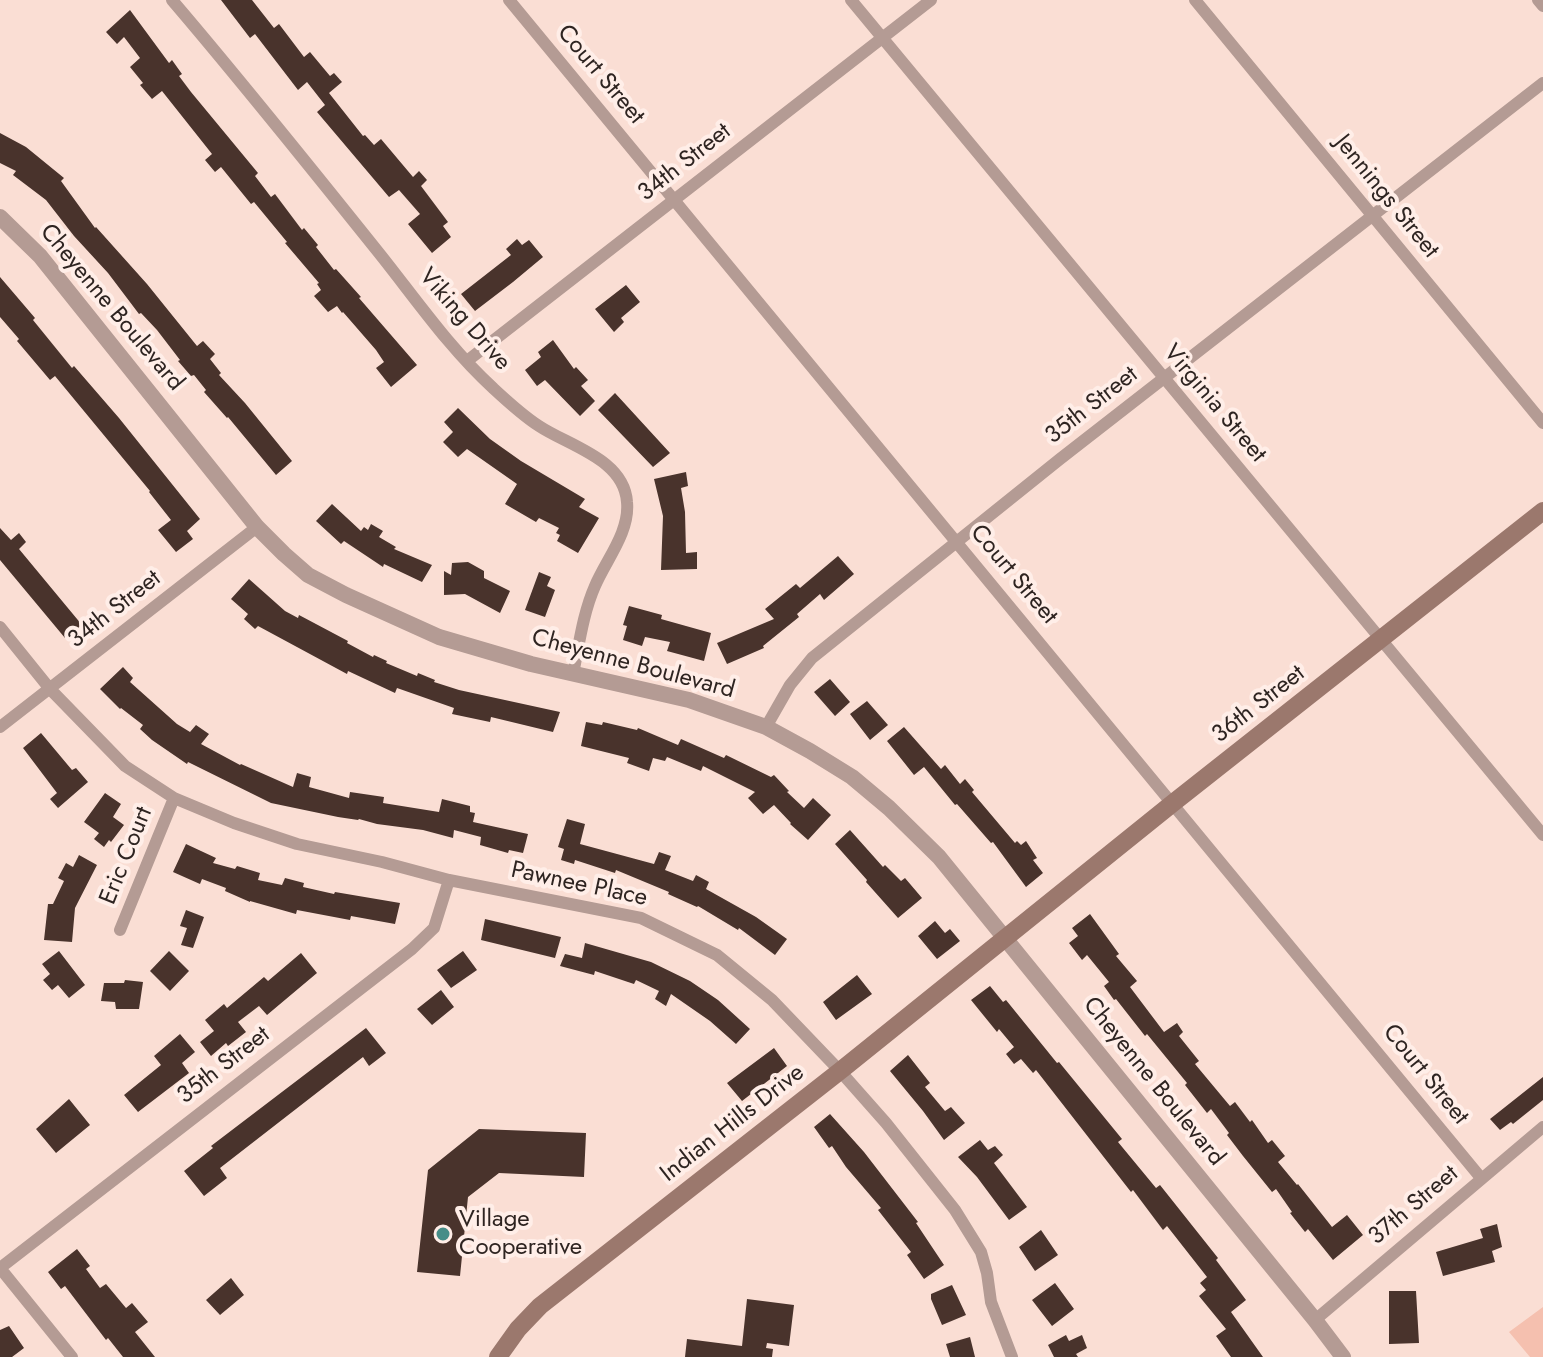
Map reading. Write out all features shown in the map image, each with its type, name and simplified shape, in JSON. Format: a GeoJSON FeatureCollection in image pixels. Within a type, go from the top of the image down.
{"type":"FeatureCollection","features":[{"type":"Feature","properties":{"kind":"main road","name":"36th Street"},"geometry":{"type":"LineString","coordinates":[[1005,937],[1543,511]]}},
{"type":"Feature","properties":{"kind":"main road","name":"Indian Hills Drive"},"geometry":{"type":"LineString","coordinates":[[498,1357],[540,1306],[840,1071],[1005,937]]}},
{"type":"Feature","properties":{"kind":"street","name":"Viking Drive"},"geometry":{"type":"LineString","coordinates":[[172,0],[467,361],[516,409],[541,427],[583,449],[606,465],[621,482],[627,502],[625,525],[594,587],[573,674]]}},
{"type":"Feature","properties":{"kind":"street","name":"Court Street"},"geometry":{"type":"LineString","coordinates":[[509,0],[1481,1178]]}},
{"type":"Feature","properties":{"kind":"street","name":"Virginia Street"},"geometry":{"type":"LineString","coordinates":[[851,0],[1543,835]]}},
{"type":"Feature","properties":{"kind":"street","name":"34th Street"},"geometry":{"type":"LineString","coordinates":[[467,361],[931,0]]}},
{"type":"Feature","properties":{"kind":"street","name":"Jennings Street"},"geometry":{"type":"LineString","coordinates":[[1195,0],[1543,423]]}},
{"type":"Feature","properties":{"kind":"street"},"geometry":{"type":"LineString","coordinates":[[1538,0],[1543,6]]}},
{"type":"Feature","properties":{"kind":"street","name":"35th Street"},"geometry":{"type":"LineString","coordinates":[[766,727],[790,685],[812,658],[956,541],[1543,83]]}},
{"type":"Feature","properties":{"kind":"street","name":"Cheyenne Boulevard"},"geometry":{"type":"LineString","coordinates":[[0,217],[40,256],[257,527],[308,575],[439,637],[573,674],[689,700],[766,727],[852,777],[889,808],[939,857],[1343,1357]]}},
{"type":"Feature","properties":{"kind":"street","name":"34th Street"},"geometry":{"type":"LineString","coordinates":[[0,727],[257,527]]}},
{"type":"Feature","properties":{"kind":"street","name":"Pawnee Place"},"geometry":{"type":"LineString","coordinates":[[0,627],[50,689],[125,766],[174,798],[297,844],[449,880],[641,918],[717,955],[772,1000],[840,1071],[955,1210],[981,1252],[991,1302],[1012,1357]]}},
{"type":"Feature","properties":{"kind":"street","name":"Eric Court"},"geometry":{"type":"LineString","coordinates":[[120,930],[174,798]]}},
{"type":"Feature","properties":{"kind":"street","name":"35th Street"},"geometry":{"type":"LineString","coordinates":[[0,1268],[412,949],[434,928],[449,880]]}},
{"type":"Feature","properties":{"kind":"street","name":"37th Street"},"geometry":{"type":"LineString","coordinates":[[1315,1320],[1543,1127]]}},
{"type":"Feature","properties":{"kind":"street"},"geometry":{"type":"LineString","coordinates":[[0,1268],[72,1357]]}},
{"type":"Feature","properties":{"kind":"shaded area"},"geometry":{"type":"Polygon","coordinates":[[[1543,1307],[1543,1357],[1530,1357],[1509,1332],[1543,1307]]]}},
{"type":"Feature","properties":{"kind":"building"},"geometry":{"type":"Polygon","coordinates":[[[221,0],[252,0],[274,28],[279,24],[304,57],[310,52],[330,76],[334,73],[342,82],[329,93],[363,136],[374,145],[381,139],[413,177],[419,171],[427,180],[421,186],[448,222],[443,226],[451,237],[432,253],[408,224],[420,214],[399,190],[389,197],[317,112],[325,105],[307,82],[298,90],[255,34],[250,38],[221,0]]]}},
{"type":"Feature","properties":{"kind":"building"},"geometry":{"type":"Polygon","coordinates":[[[130,10],[169,63],[172,60],[191,92],[258,173],[255,176],[271,197],[275,194],[302,230],[304,228],[318,245],[316,247],[334,270],[361,297],[417,365],[391,387],[376,368],[384,362],[376,350],[337,306],[328,312],[314,296],[321,290],[319,283],[254,202],[251,204],[221,167],[215,172],[205,160],[212,154],[162,91],[152,99],[140,85],[143,83],[130,67],[140,58],[124,37],[117,44],[106,32],[130,10]]]}},
{"type":"Feature","properties":{"kind":"building"},"geometry":{"type":"Polygon","coordinates":[[[0,133],[26,147],[64,178],[61,181],[95,228],[147,284],[197,346],[203,341],[215,354],[210,359],[221,373],[219,375],[292,461],[276,475],[46,200],[13,175],[16,171],[0,163],[0,133]]]}},
{"type":"Feature","properties":{"kind":"building"},"geometry":{"type":"Polygon","coordinates":[[[517,239],[522,245],[529,240],[543,257],[475,311],[461,294],[511,255],[506,249],[517,239]]]}},
{"type":"Feature","properties":{"kind":"building"},"geometry":{"type":"Polygon","coordinates":[[[0,277],[72,368],[74,366],[119,418],[200,519],[187,531],[193,539],[176,552],[158,530],[171,520],[150,491],[55,376],[50,380],[0,317],[0,277]]]}},
{"type":"Feature","properties":{"kind":"building"},"geometry":{"type":"Polygon","coordinates":[[[626,285],[640,302],[621,318],[624,322],[614,332],[595,309],[626,285]]]}},
{"type":"Feature","properties":{"kind":"building"},"geometry":{"type":"Polygon","coordinates":[[[553,340],[574,369],[576,367],[588,380],[581,386],[595,401],[580,416],[545,380],[537,386],[525,370],[541,357],[538,352],[553,340]]]}},
{"type":"Feature","properties":{"kind":"building"},"geometry":{"type":"Polygon","coordinates":[[[615,393],[670,453],[653,467],[598,410],[615,393]]]}},
{"type":"Feature","properties":{"kind":"building"},"geometry":{"type":"Polygon","coordinates":[[[458,408],[490,439],[585,499],[579,507],[599,518],[578,553],[557,541],[559,528],[539,518],[536,522],[505,504],[517,484],[467,449],[458,457],[443,442],[453,432],[444,422],[458,408]]]}},
{"type":"Feature","properties":{"kind":"building"},"geometry":{"type":"Polygon","coordinates":[[[686,472],[688,486],[681,488],[686,553],[697,552],[697,569],[661,570],[663,516],[654,479],[686,472]]]}},
{"type":"Feature","properties":{"kind":"building"},"geometry":{"type":"Polygon","coordinates":[[[332,504],[361,531],[364,527],[368,530],[371,524],[383,531],[379,537],[396,547],[394,549],[432,565],[422,582],[384,564],[383,567],[344,541],[341,544],[316,521],[332,504]]]}},
{"type":"Feature","properties":{"kind":"building"},"geometry":{"type":"Polygon","coordinates":[[[0,528],[11,540],[19,533],[26,542],[19,549],[82,625],[65,638],[0,560],[0,528]]]}},
{"type":"Feature","properties":{"kind":"building"},"geometry":{"type":"Polygon","coordinates":[[[838,556],[854,574],[824,600],[820,594],[764,648],[727,664],[717,643],[774,619],[765,609],[796,584],[800,588],[838,556]]]}},
{"type":"Feature","properties":{"kind":"building"},"geometry":{"type":"Polygon","coordinates":[[[468,562],[484,571],[484,578],[510,591],[500,613],[465,594],[444,595],[444,571],[451,575],[452,563],[468,562]]]}},
{"type":"Feature","properties":{"kind":"building"},"geometry":{"type":"Polygon","coordinates":[[[539,572],[551,577],[547,586],[555,590],[545,617],[525,610],[539,572]]]}},
{"type":"Feature","properties":{"kind":"building"},"geometry":{"type":"Polygon","coordinates":[[[249,579],[285,611],[298,618],[299,615],[386,663],[459,690],[560,712],[553,732],[491,717],[490,722],[452,714],[454,708],[397,688],[395,693],[348,671],[347,674],[258,626],[255,629],[244,619],[248,614],[231,599],[249,579]]]}},
{"type":"Feature","properties":{"kind":"building"},"geometry":{"type":"Polygon","coordinates":[[[629,606],[711,633],[704,661],[667,651],[670,642],[645,637],[642,646],[623,640],[627,626],[623,625],[629,606]]]}},
{"type":"Feature","properties":{"kind":"building"},"geometry":{"type":"Polygon","coordinates":[[[123,667],[133,678],[130,682],[177,724],[190,732],[196,725],[209,734],[201,744],[240,765],[293,787],[297,773],[311,777],[309,787],[349,798],[350,792],[384,797],[383,803],[439,812],[442,799],[470,806],[470,812],[475,813],[473,822],[528,834],[523,853],[509,850],[508,853],[480,845],[481,837],[454,830],[453,838],[271,803],[187,764],[152,740],[140,729],[143,725],[120,709],[100,689],[123,667]]]}},
{"type":"Feature","properties":{"kind":"building"},"geometry":{"type":"Polygon","coordinates":[[[830,679],[850,702],[835,716],[814,692],[830,679]]]}},
{"type":"Feature","properties":{"kind":"building"},"geometry":{"type":"Polygon","coordinates":[[[867,701],[888,725],[870,740],[850,714],[867,701]]]}},
{"type":"Feature","properties":{"kind":"building"},"geometry":{"type":"Polygon","coordinates":[[[586,722],[638,728],[678,745],[681,739],[724,758],[726,755],[771,777],[774,775],[804,808],[813,798],[831,815],[808,840],[774,805],[763,814],[748,798],[755,792],[703,766],[701,771],[667,757],[665,761],[653,758],[649,771],[627,763],[629,758],[581,746],[586,722]]]}},
{"type":"Feature","properties":{"kind":"building"},"geometry":{"type":"Polygon","coordinates":[[[904,727],[941,769],[945,765],[960,784],[965,779],[974,790],[972,792],[1015,843],[1017,841],[1021,845],[1026,841],[1037,858],[1033,860],[1043,873],[1026,887],[993,842],[955,805],[924,767],[914,775],[887,741],[904,727]]]}},
{"type":"Feature","properties":{"kind":"building"},"geometry":{"type":"Polygon","coordinates":[[[41,733],[72,770],[76,768],[88,782],[58,808],[50,799],[57,793],[23,748],[41,733]]]}},
{"type":"Feature","properties":{"kind":"building"},"geometry":{"type":"Polygon","coordinates":[[[105,793],[121,804],[113,817],[124,825],[104,847],[94,839],[99,833],[84,822],[105,793]]]}},
{"type":"Feature","properties":{"kind":"building"},"geometry":{"type":"Polygon","coordinates":[[[567,819],[585,824],[580,844],[654,864],[659,852],[671,856],[665,870],[693,881],[696,875],[709,882],[706,889],[756,917],[787,939],[775,955],[739,928],[669,892],[616,870],[615,873],[575,860],[574,864],[561,860],[564,849],[558,847],[567,819]]]}},
{"type":"Feature","properties":{"kind":"building"},"geometry":{"type":"Polygon","coordinates":[[[850,830],[883,867],[885,865],[901,881],[905,878],[922,898],[898,918],[835,844],[850,830]]]}},
{"type":"Feature","properties":{"kind":"building"},"geometry":{"type":"Polygon","coordinates":[[[186,844],[216,858],[213,863],[260,873],[258,880],[282,885],[285,878],[304,883],[303,887],[334,894],[400,903],[395,924],[351,916],[350,920],[297,910],[296,914],[250,902],[202,879],[200,884],[173,872],[186,844]]]}},
{"type":"Feature","properties":{"kind":"building"},"geometry":{"type":"Polygon","coordinates":[[[79,855],[97,865],[75,908],[72,942],[44,940],[48,904],[53,904],[64,881],[58,878],[66,863],[73,867],[79,855]]]}},
{"type":"Feature","properties":{"kind":"building"},"geometry":{"type":"Polygon","coordinates":[[[186,910],[204,917],[193,948],[181,945],[187,928],[180,926],[186,910]]]}},
{"type":"Feature","properties":{"kind":"building"},"geometry":{"type":"Polygon","coordinates":[[[1090,914],[1119,954],[1116,956],[1137,981],[1130,987],[1164,1032],[1177,1023],[1183,1032],[1179,1036],[1199,1061],[1195,1064],[1230,1106],[1235,1102],[1268,1143],[1272,1140],[1285,1156],[1278,1162],[1332,1227],[1347,1215],[1363,1235],[1333,1260],[1308,1229],[1305,1232],[1276,1189],[1272,1192],[1227,1135],[1229,1133],[1211,1109],[1207,1113],[1147,1034],[1145,1036],[1114,1000],[1104,986],[1109,982],[1087,955],[1082,960],[1069,943],[1078,936],[1072,928],[1090,914]]]}},
{"type":"Feature","properties":{"kind":"building"},"geometry":{"type":"Polygon","coordinates":[[[485,919],[561,937],[555,958],[481,940],[485,919]]]}},
{"type":"Feature","properties":{"kind":"building"},"geometry":{"type":"Polygon","coordinates":[[[935,921],[945,933],[950,929],[960,941],[937,959],[918,936],[935,921]]]}},
{"type":"Feature","properties":{"kind":"building"},"geometry":{"type":"Polygon","coordinates":[[[585,943],[651,962],[690,981],[718,1000],[750,1029],[736,1044],[671,994],[666,1006],[655,999],[659,991],[636,980],[634,984],[595,971],[594,975],[560,966],[565,954],[582,958],[585,943]]]}},
{"type":"Feature","properties":{"kind":"building"},"geometry":{"type":"Polygon","coordinates":[[[59,951],[85,985],[69,998],[58,985],[52,990],[43,980],[50,974],[42,964],[59,951]]]}},
{"type":"Feature","properties":{"kind":"building"},"geometry":{"type":"Polygon","coordinates":[[[169,951],[189,971],[170,991],[150,971],[169,951]]]}},
{"type":"Feature","properties":{"kind":"building"},"geometry":{"type":"Polygon","coordinates":[[[463,951],[477,970],[451,988],[437,970],[463,951]]]}},
{"type":"Feature","properties":{"kind":"building"},"geometry":{"type":"Polygon","coordinates":[[[301,953],[317,973],[267,1015],[259,1006],[238,1022],[246,1032],[211,1056],[200,1042],[214,1031],[205,1020],[224,1004],[227,1008],[264,977],[268,981],[301,953]]]}},
{"type":"Feature","properties":{"kind":"building"},"geometry":{"type":"Polygon","coordinates":[[[857,975],[872,994],[836,1020],[823,1002],[857,975]]]}},
{"type":"Feature","properties":{"kind":"building"},"geometry":{"type":"Polygon","coordinates":[[[125,980],[143,982],[139,1009],[116,1009],[115,1002],[101,1001],[104,983],[124,983],[125,980]]]}},
{"type":"Feature","properties":{"kind":"building"},"geometry":{"type":"Polygon","coordinates":[[[990,986],[1003,1002],[1006,1000],[1059,1062],[1122,1139],[1118,1142],[1156,1188],[1160,1185],[1218,1258],[1216,1260],[1246,1300],[1231,1312],[1263,1357],[1231,1357],[1216,1336],[1226,1329],[1199,1296],[1206,1290],[1200,1283],[1207,1277],[1167,1226],[1163,1230],[1133,1190],[1131,1192],[1036,1070],[1033,1073],[1021,1059],[1014,1064],[1006,1054],[1014,1047],[999,1029],[997,1032],[971,1000],[990,986]]]}},
{"type":"Feature","properties":{"kind":"building"},"geometry":{"type":"Polygon","coordinates":[[[441,990],[454,1007],[432,1025],[417,1009],[441,990]]]}},
{"type":"Feature","properties":{"kind":"building"},"geometry":{"type":"Polygon","coordinates":[[[366,1028],[386,1053],[369,1066],[363,1057],[220,1168],[227,1178],[204,1196],[184,1171],[213,1148],[211,1146],[366,1028]]]}},
{"type":"Feature","properties":{"kind":"building"},"geometry":{"type":"Polygon","coordinates":[[[180,1034],[195,1052],[182,1063],[189,1073],[138,1112],[124,1095],[161,1065],[154,1056],[180,1034]]]}},
{"type":"Feature","properties":{"kind":"building"},"geometry":{"type":"Polygon","coordinates":[[[774,1048],[787,1066],[742,1101],[727,1083],[774,1048]]]}},
{"type":"Feature","properties":{"kind":"building"},"geometry":{"type":"Polygon","coordinates":[[[908,1055],[930,1083],[925,1087],[945,1111],[951,1107],[965,1123],[944,1140],[890,1071],[908,1055]]]}},
{"type":"Feature","properties":{"kind":"building"},"geometry":{"type":"Polygon","coordinates":[[[1543,1077],[1543,1100],[1513,1124],[1511,1122],[1500,1130],[1490,1119],[1543,1077]]]}},
{"type":"Feature","properties":{"kind":"building"},"geometry":{"type":"Polygon","coordinates":[[[69,1099],[90,1125],[56,1153],[36,1129],[69,1099]]]}},
{"type":"Feature","properties":{"kind":"building"},"geometry":{"type":"Polygon","coordinates":[[[830,1114],[918,1222],[944,1265],[924,1279],[907,1255],[911,1252],[878,1210],[881,1208],[814,1127],[830,1114]]]}},
{"type":"Feature","properties":{"kind":"building","name":"Village Cooperative"},"geometry":{"type":"Polygon","coordinates":[[[479,1129],[586,1133],[584,1177],[499,1173],[468,1197],[460,1276],[417,1272],[428,1170],[479,1129]]]}},
{"type":"Feature","properties":{"kind":"building"},"geometry":{"type":"Polygon","coordinates":[[[980,1140],[988,1150],[995,1146],[1003,1155],[994,1163],[1027,1207],[1009,1220],[958,1157],[980,1140]]]}},
{"type":"Feature","properties":{"kind":"building"},"geometry":{"type":"Polygon","coordinates":[[[1497,1224],[1502,1247],[1492,1251],[1495,1262],[1443,1276],[1436,1252],[1483,1238],[1480,1229],[1497,1224]]]}},
{"type":"Feature","properties":{"kind":"building"},"geometry":{"type":"Polygon","coordinates":[[[1041,1230],[1058,1255],[1035,1271],[1019,1247],[1041,1230]]]}},
{"type":"Feature","properties":{"kind":"building"},"geometry":{"type":"Polygon","coordinates":[[[77,1249],[90,1266],[86,1269],[100,1288],[106,1284],[126,1308],[132,1303],[148,1322],[135,1332],[155,1357],[123,1357],[108,1338],[106,1340],[65,1286],[61,1289],[48,1272],[77,1249]]]}},
{"type":"Feature","properties":{"kind":"building"},"geometry":{"type":"Polygon","coordinates":[[[231,1278],[244,1295],[220,1315],[206,1300],[231,1278]]]}},
{"type":"Feature","properties":{"kind":"building"},"geometry":{"type":"Polygon","coordinates":[[[1055,1283],[1074,1309],[1052,1326],[1032,1300],[1055,1283]]]}},
{"type":"Feature","properties":{"kind":"building"},"geometry":{"type":"Polygon","coordinates":[[[952,1285],[966,1315],[942,1325],[931,1294],[952,1285]]]}},
{"type":"Feature","properties":{"kind":"building"},"geometry":{"type":"Polygon","coordinates":[[[1389,1291],[1416,1291],[1419,1343],[1389,1344],[1389,1291]]]}},
{"type":"Feature","properties":{"kind":"building"},"geometry":{"type":"Polygon","coordinates":[[[747,1299],[794,1305],[789,1346],[767,1343],[766,1348],[773,1349],[772,1357],[685,1357],[687,1339],[742,1346],[747,1299]]]}},
{"type":"Feature","properties":{"kind":"building"},"geometry":{"type":"Polygon","coordinates":[[[9,1326],[24,1348],[12,1357],[0,1357],[0,1330],[9,1326]]]}},
{"type":"Feature","properties":{"kind":"building"},"geometry":{"type":"Polygon","coordinates":[[[1066,1335],[1069,1341],[1082,1335],[1087,1348],[1076,1354],[1078,1357],[1054,1357],[1048,1345],[1066,1335]]]}},
{"type":"Feature","properties":{"kind":"building"},"geometry":{"type":"Polygon","coordinates":[[[970,1337],[975,1357],[950,1357],[946,1344],[970,1337]]]}},
{"type":"Feature","properties":{"kind":"place","name":"Village Cooperative"},"geometry":{"type":"Point","coordinates":[443,1234]}}]}
